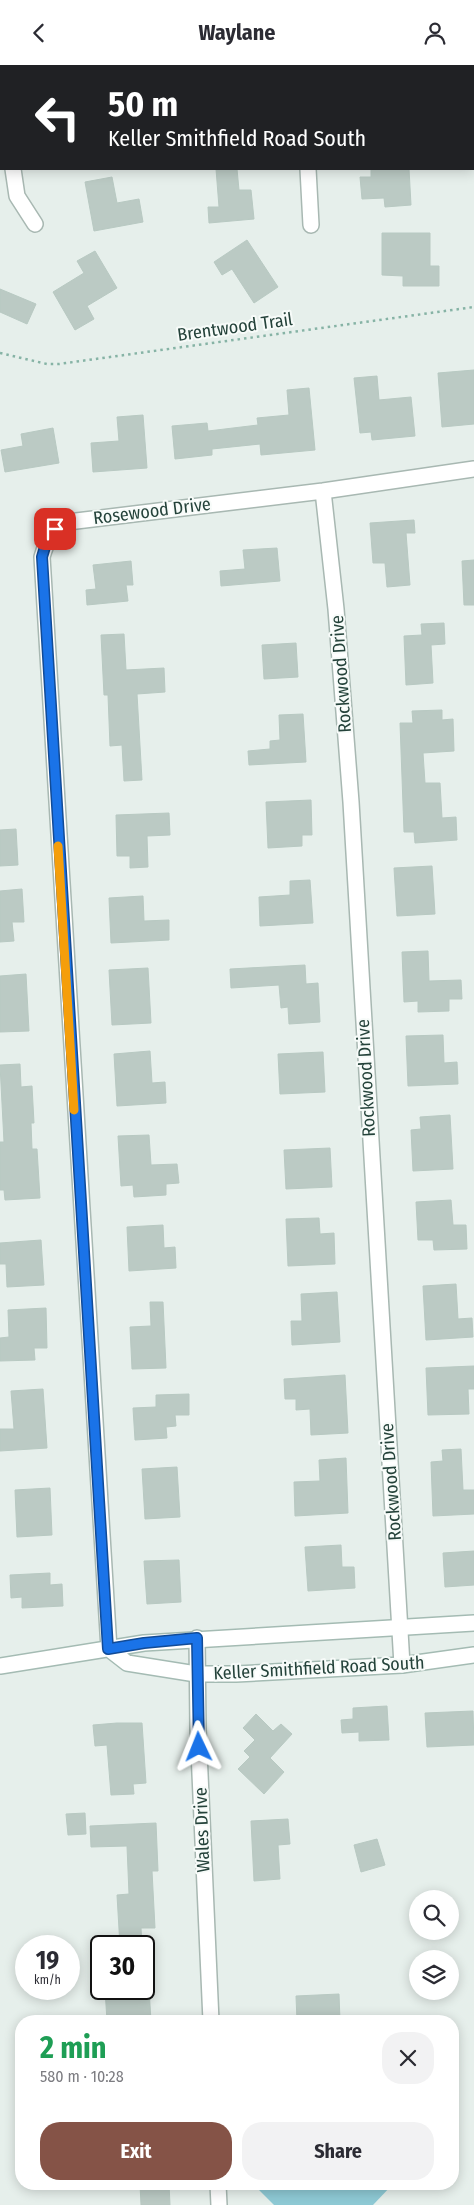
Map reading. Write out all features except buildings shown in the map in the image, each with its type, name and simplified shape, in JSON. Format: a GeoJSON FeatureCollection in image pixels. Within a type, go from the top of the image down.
{"type":"FeatureCollection","features":[{"type":"Feature","properties":{"kind":"street"},"geometry":{"type":"LineString","coordinates":[[13,170],[17,196],[35,224]]}},
{"type":"Feature","properties":{"kind":"street"},"geometry":{"type":"LineString","coordinates":[[308,170],[311,225]]}},
{"type":"Feature","properties":{"kind":"street","name":"Rosewood Drive"},"geometry":{"type":"LineString","coordinates":[[108,1649],[42,557],[47,540],[55,529],[68,522],[323,491],[474,469]]}},
{"type":"Feature","properties":{"kind":"street","name":"Rockwood Drive"},"geometry":{"type":"LineString","coordinates":[[323,491],[336,609],[351,802],[402,1665]]}},
{"type":"Feature","properties":{"kind":"street","name":"Keller Smithfield Road South"},"geometry":{"type":"LineString","coordinates":[[0,1666],[144,1643],[197,1638],[474,1623]]}},
{"type":"Feature","properties":{"kind":"street","name":"Wales Drive"},"geometry":{"type":"LineString","coordinates":[[197,1638],[196,1674],[210,2015]]}},
{"type":"Feature","properties":{"kind":"street","name":"Keller Smithfield Road South"},"geometry":{"type":"LineString","coordinates":[[108,1649],[127,1663],[196,1674],[236,1675],[402,1665],[474,1655]]}},
{"type":"Feature","properties":{"kind":"street"},"geometry":{"type":"LineString","coordinates":[[218,2190],[219,2205]]}},
{"type":"Feature","properties":{"kind":"path","name":"Brentwood Trail"},"geometry":{"type":"LineString","coordinates":[[0,353],[47,364],[59,364],[474,307]]}},
{"type":"Feature","properties":{"kind":"water"},"geometry":{"type":"Polygon","coordinates":[[[259,2190],[387,2190],[373,2205],[274,2205],[259,2190]]]}},
{"type":"Feature","properties":{"kind":"slow traffic"},"geometry":{"type":"LineString","coordinates":[[58,846],[74,1110]]}},
{"type":"Feature","properties":{"kind":"route"},"geometry":{"type":"LineString","coordinates":[[55,529],[47,540],[42,557],[73,1097],[108,1649],[144,1643],[197,1638],[196,1674],[199,1747]]}}]}
